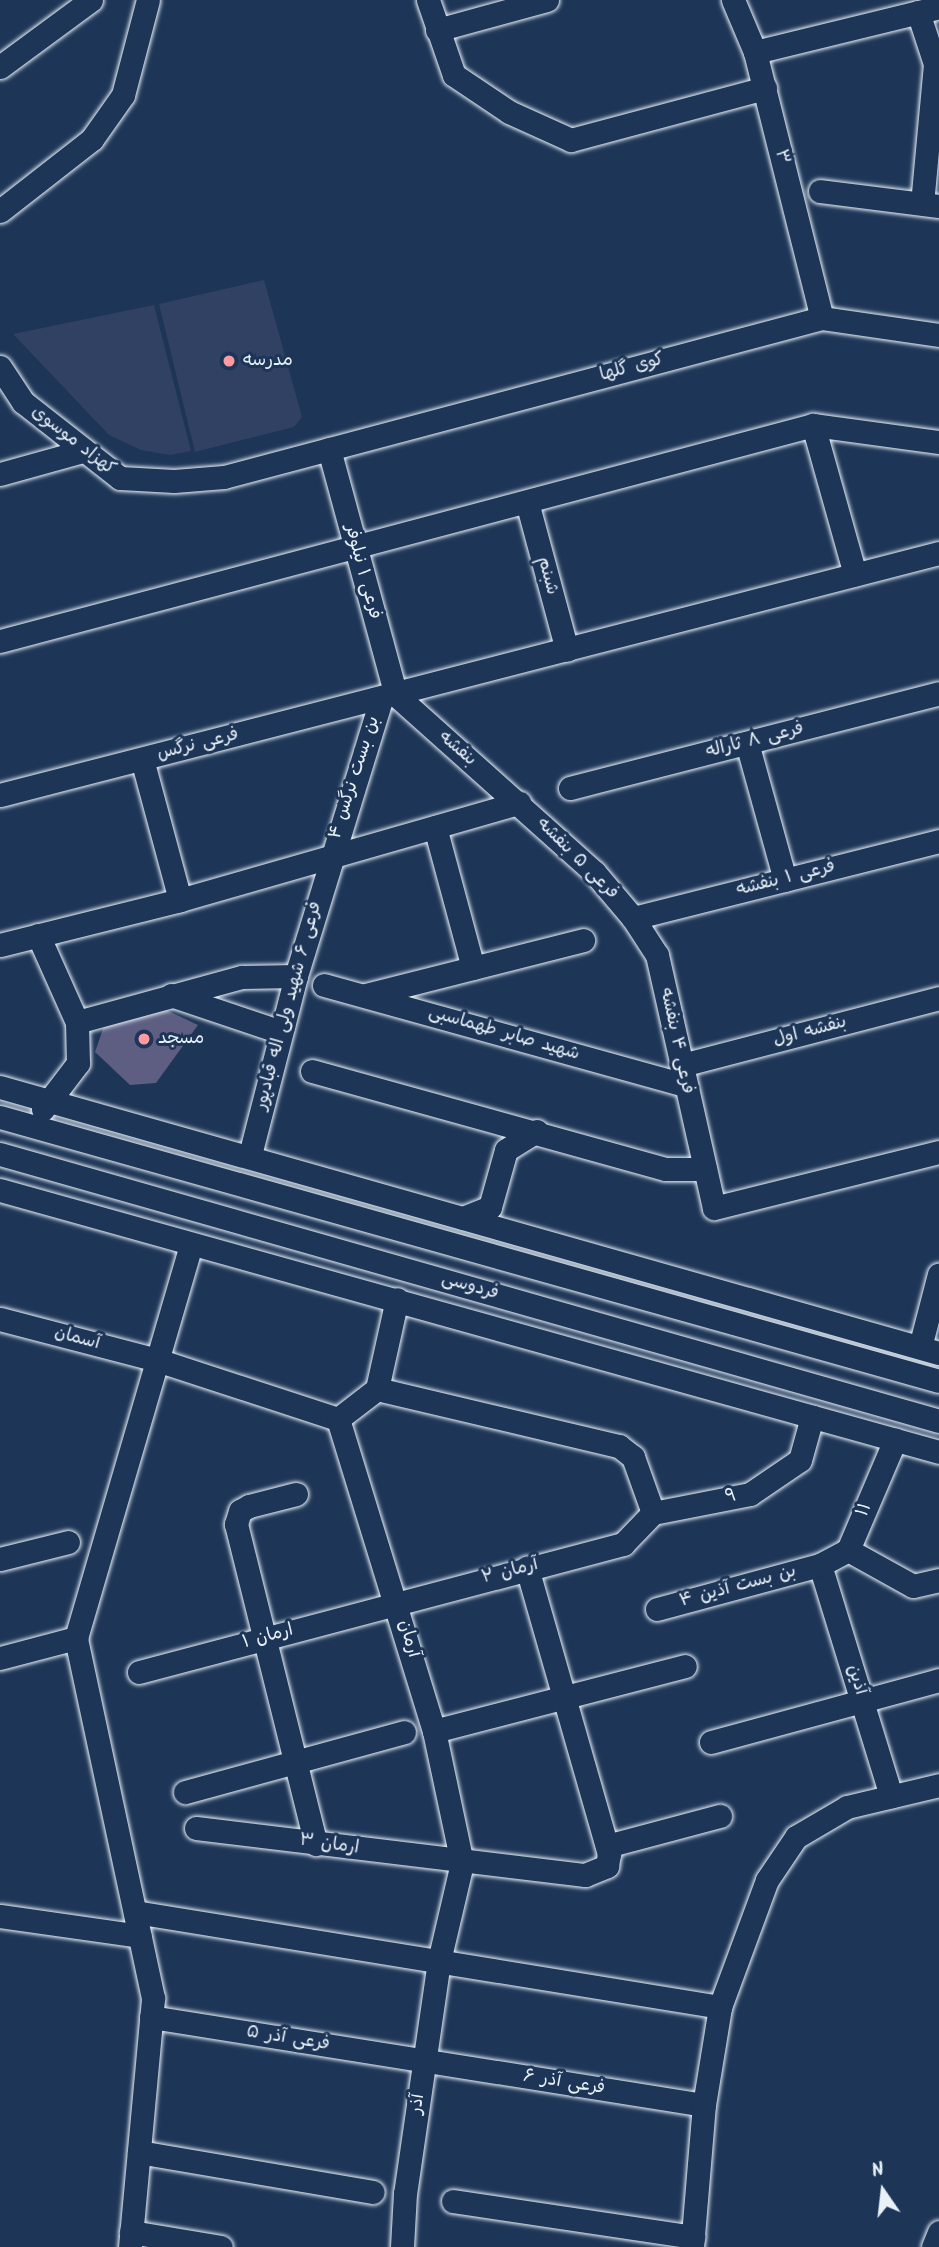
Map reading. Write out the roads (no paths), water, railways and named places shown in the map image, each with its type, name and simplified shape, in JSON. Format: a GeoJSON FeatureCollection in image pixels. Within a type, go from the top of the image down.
{"type":"FeatureCollection","features":[{"type":"Feature","properties":{"kind":"street"},"geometry":{"type":"LineString","coordinates":[[0,66],[91,0]]}},
{"type":"Feature","properties":{"kind":"street"},"geometry":{"type":"LineString","coordinates":[[0,211],[92,139],[123,95],[148,0]]}},
{"type":"Feature","properties":{"kind":"street"},"geometry":{"type":"LineString","coordinates":[[428,0],[454,75],[509,112],[571,140],[765,88]]}},
{"type":"Feature","properties":{"kind":"street"},"geometry":{"type":"LineString","coordinates":[[437,30],[547,0]]}},
{"type":"Feature","properties":{"kind":"street","name":"۳"},"geometry":{"type":"LineString","coordinates":[[733,0],[755,52],[822,318]]}},
{"type":"Feature","properties":{"kind":"street"},"geometry":{"type":"LineString","coordinates":[[755,52],[929,10],[937,65],[931,204],[821,191]]}},
{"type":"Feature","properties":{"kind":"street","name":"کوی گلها"},"geometry":{"type":"LineString","coordinates":[[329,449],[822,318],[939,335]]}},
{"type":"Feature","properties":{"kind":"street","name":"کهزاد موسوی"},"geometry":{"type":"LineString","coordinates":[[0,367],[23,402],[120,478],[174,481],[224,477],[329,449]]}},
{"type":"Feature","properties":{"kind":"street"},"geometry":{"type":"LineString","coordinates":[[0,641],[813,425],[939,442]]}},
{"type":"Feature","properties":{"kind":"street"},"geometry":{"type":"LineString","coordinates":[[813,425],[855,574]]}},
{"type":"Feature","properties":{"kind":"street","name":"فرعی ۱ نیلوفر"},"geometry":{"type":"LineString","coordinates":[[329,449],[356,548],[388,697]]}},
{"type":"Feature","properties":{"kind":"street"},"geometry":{"type":"LineString","coordinates":[[0,474],[83,451]]}},
{"type":"Feature","properties":{"kind":"street","name":"شبنم"},"geometry":{"type":"LineString","coordinates":[[527,502],[567,650]]}},
{"type":"Feature","properties":{"kind":"street","name":"فرعی نرگس"},"geometry":{"type":"LineString","coordinates":[[0,795],[939,553]]}},
{"type":"Feature","properties":{"kind":"street","name":"فرعی ۸ ثاراله"},"geometry":{"type":"LineString","coordinates":[[570,788],[939,693]]}},
{"type":"Feature","properties":{"kind":"street","name":"بنفشه"},"geometry":{"type":"LineString","coordinates":[[388,697],[519,803]]}},
{"type":"Feature","properties":{"kind":"street","name":"بن بست نرگس ۴"},"geometry":{"type":"LineString","coordinates":[[330,858],[388,697]]}},
{"type":"Feature","properties":{"kind":"street"},"geometry":{"type":"LineString","coordinates":[[747,743],[785,880]]}},
{"type":"Feature","properties":{"kind":"street"},"geometry":{"type":"LineString","coordinates":[[142,759],[180,900]]}},
{"type":"Feature","properties":{"kind":"street"},"geometry":{"type":"LineString","coordinates":[[0,945],[180,900],[519,803]]}},
{"type":"Feature","properties":{"kind":"street","name":"فرعی ۵ بنفشه"},"geometry":{"type":"LineString","coordinates":[[519,803],[594,872],[633,918]]}},
{"type":"Feature","properties":{"kind":"street"},"geometry":{"type":"LineString","coordinates":[[435,827],[473,968]]}},
{"type":"Feature","properties":{"kind":"street","name":"فرعی ۱ بنفشه"},"geometry":{"type":"LineString","coordinates":[[633,918],[939,841]]}},
{"type":"Feature","properties":{"kind":"street","name":"فرعی ۶ شهید ولی اله قبادپور"},"geometry":{"type":"LineString","coordinates":[[250,1155],[296,976],[330,858]]}},
{"type":"Feature","properties":{"kind":"street","name":"فرعی ۴ بنفشه"},"geometry":{"type":"LineString","coordinates":[[633,918],[657,955],[715,1208],[939,1152]]}},
{"type":"Feature","properties":{"kind":"street"},"geometry":{"type":"LineString","coordinates":[[29,1124],[78,1063],[77,1022],[38,935]]}},
{"type":"Feature","properties":{"kind":"street"},"geometry":{"type":"LineString","coordinates":[[365,995],[583,940]]}},
{"type":"Feature","properties":{"kind":"street"},"geometry":{"type":"LineString","coordinates":[[77,1022],[242,977],[296,976]]}},
{"type":"Feature","properties":{"kind":"street","name":"شهید صابر طهماسبی"},"geometry":{"type":"LineString","coordinates":[[324,985],[683,1075]]}},
{"type":"Feature","properties":{"kind":"street"},"geometry":{"type":"LineString","coordinates":[[171,995],[281,1032]]}},
{"type":"Feature","properties":{"kind":"street","name":"بنفشه اول"},"geometry":{"type":"LineString","coordinates":[[683,1075],[939,998]]}},
{"type":"Feature","properties":{"kind":"street"},"geometry":{"type":"LineString","coordinates":[[312,1071],[666,1169],[705,1169]]}},
{"type":"Feature","properties":{"kind":"street"},"geometry":{"type":"LineString","coordinates":[[0,1087],[250,1155],[930,1350],[939,1274]]}},
{"type":"Feature","properties":{"kind":"street","name":"فردوسی"},"geometry":{"type":"LineString","coordinates":[[0,1116],[939,1381]]}},
{"type":"Feature","properties":{"kind":"street"},"geometry":{"type":"LineString","coordinates":[[463,1218],[490,1207],[506,1150],[536,1131]]}},
{"type":"Feature","properties":{"kind":"street","name":"فردوسی"},"geometry":{"type":"LineString","coordinates":[[0,1154],[939,1421]]}},
{"type":"Feature","properties":{"kind":"street"},"geometry":{"type":"LineString","coordinates":[[333,1211],[343,1182]]}},
{"type":"Feature","properties":{"kind":"street"},"geometry":{"type":"LineString","coordinates":[[0,1191],[397,1299],[939,1452]]}},
{"type":"Feature","properties":{"kind":"street"},"geometry":{"type":"LineString","coordinates":[[191,1244],[154,1359],[76,1638],[153,1998],[131,2240],[221,2247]]}},
{"type":"Feature","properties":{"kind":"street"},"geometry":{"type":"LineString","coordinates":[[338,1419],[377,1389],[397,1299]]}},
{"type":"Feature","properties":{"kind":"street","name":"آسمان"},"geometry":{"type":"LineString","coordinates":[[0,1319],[154,1359],[338,1419]]}},
{"type":"Feature","properties":{"kind":"street"},"geometry":{"type":"LineString","coordinates":[[377,1389],[619,1446],[633,1458],[653,1513]]}},
{"type":"Feature","properties":{"kind":"street","name":"۹"},"geometry":{"type":"LineString","coordinates":[[653,1513],[750,1493],[800,1460],[813,1417]]}},
{"type":"Feature","properties":{"kind":"street","name":"آرمان"},"geometry":{"type":"LineString","coordinates":[[338,1419],[397,1601],[434,1731],[462,1863]]}},
{"type":"Feature","properties":{"kind":"street","name":"۱۱"},"geometry":{"type":"LineString","coordinates":[[848,1550],[895,1440]]}},
{"type":"Feature","properties":{"kind":"street"},"geometry":{"type":"LineString","coordinates":[[296,1494],[249,1506],[240,1511],[236,1524],[316,1844]]}},
{"type":"Feature","properties":{"kind":"street","name":"آرمان ۲"},"geometry":{"type":"LineString","coordinates":[[397,1601],[623,1544],[653,1513]]}},
{"type":"Feature","properties":{"kind":"street"},"geometry":{"type":"LineString","coordinates":[[0,1559],[68,1542]]}},
{"type":"Feature","properties":{"kind":"street"},"geometry":{"type":"LineString","coordinates":[[820,1565],[848,1550],[914,1586],[939,1580]]}},
{"type":"Feature","properties":{"kind":"street","name":"بن بست آذین ۴"},"geometry":{"type":"LineString","coordinates":[[657,1609],[820,1565]]}},
{"type":"Feature","properties":{"kind":"street","name":"آذین"},"geometry":{"type":"LineString","coordinates":[[820,1565],[891,1796]]}},
{"type":"Feature","properties":{"kind":"street"},"geometry":{"type":"LineString","coordinates":[[527,1568],[607,1846],[720,1816]]}},
{"type":"Feature","properties":{"kind":"street","name":"ارمان ۱"},"geometry":{"type":"LineString","coordinates":[[139,1672],[397,1601]]}},
{"type":"Feature","properties":{"kind":"street"},"geometry":{"type":"LineString","coordinates":[[0,1658],[76,1638]]}},
{"type":"Feature","properties":{"kind":"street"},"geometry":{"type":"LineString","coordinates":[[434,1731],[685,1665]]}},
{"type":"Feature","properties":{"kind":"street"},"geometry":{"type":"LineString","coordinates":[[711,1742],[939,1680]]}},
{"type":"Feature","properties":{"kind":"street"},"geometry":{"type":"LineString","coordinates":[[185,1792],[404,1732]]}},
{"type":"Feature","properties":{"kind":"street"},"geometry":{"type":"LineString","coordinates":[[453,2201],[693,2242],[704,2105],[720,2007],[767,1880],[796,1837],[847,1807],[939,1785]]}},
{"type":"Feature","properties":{"kind":"street","name":"ارمان ۳"},"geometry":{"type":"LineString","coordinates":[[196,1828],[462,1863],[585,1875],[607,1866],[607,1846]]}},
{"type":"Feature","properties":{"kind":"street","name":"آذر"},"geometry":{"type":"LineString","coordinates":[[402,2247],[439,1961],[462,1863]]}},
{"type":"Feature","properties":{"kind":"street"},"geometry":{"type":"LineString","coordinates":[[135,1912],[720,2007]]}},
{"type":"Feature","properties":{"kind":"street"},"geometry":{"type":"LineString","coordinates":[[0,1916],[140,1936]]}},
{"type":"Feature","properties":{"kind":"street","name":"فرعی آذر ۵"},"geometry":{"type":"LineString","coordinates":[[151,2017],[425,2061]]}},
{"type":"Feature","properties":{"kind":"street","name":"فرعی آذر ۶"},"geometry":{"type":"LineString","coordinates":[[425,2061],[704,2105]]}},
{"type":"Feature","properties":{"kind":"street"},"geometry":{"type":"LineString","coordinates":[[139,2152],[373,2192]]}},
{"type":"Feature","properties":{"kind":"street"},"geometry":{"type":"LineString","coordinates":[[933,2247],[939,2232]]}},
{"type":"Feature","properties":{"kind":"place","name":"مدرسه"},"geometry":{"type":"Point","coordinates":[229,361]}},
{"type":"Feature","properties":{"kind":"place","name":"مسجد"},"geometry":{"type":"Point","coordinates":[144,1039]}}]}
